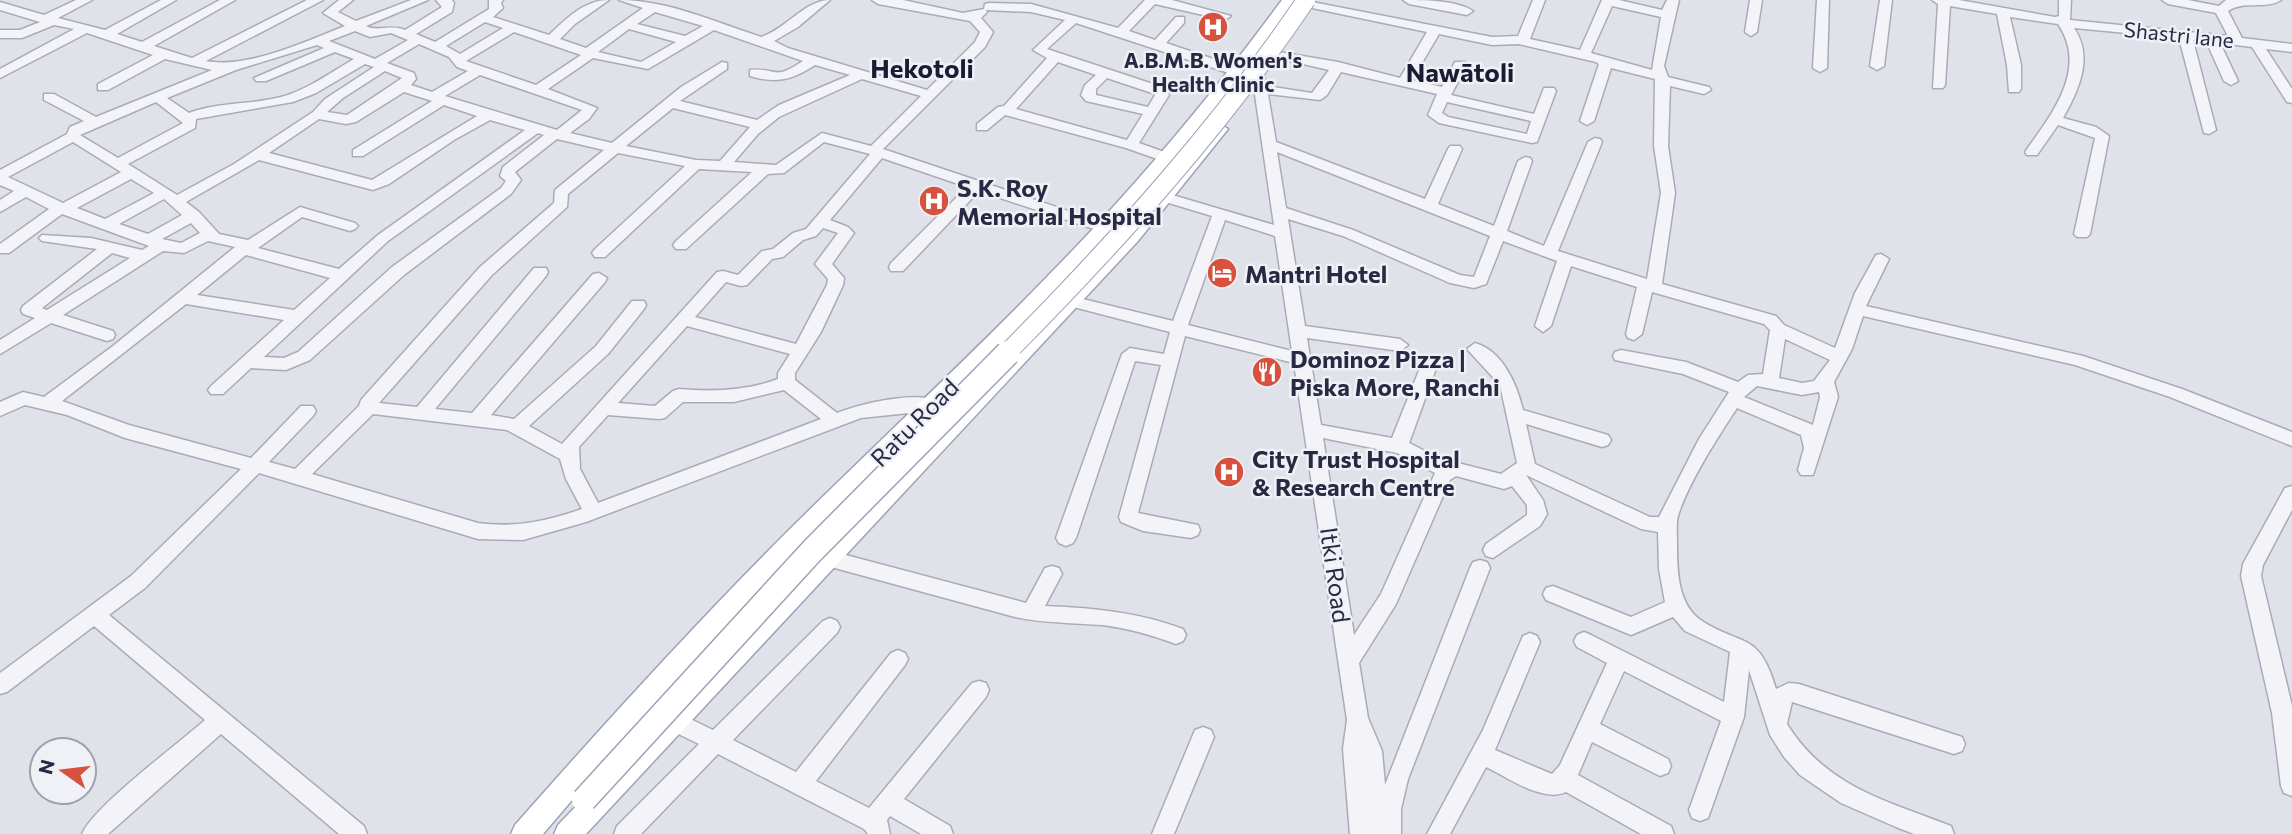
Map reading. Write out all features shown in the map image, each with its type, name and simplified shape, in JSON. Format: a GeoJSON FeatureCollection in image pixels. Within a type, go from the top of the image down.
{"type":"FeatureCollection","features":[{"type":"Feature","properties":{"kind":"main road","name":"Ratu Road"},"geometry":{"type":"LineString","coordinates":[[568,834],[1132,237],[1192,166],[1254,80],[1290,0]]}},
{"type":"Feature","properties":{"kind":"main road","name":"Ratu Road"},"geometry":{"type":"LineString","coordinates":[[525,834],[647,697],[797,537],[1043,294],[1168,158],[1254,80],[1278,54],[1307,1]]}},
{"type":"Feature","properties":{"kind":"main road"},"geometry":{"type":"LineString","coordinates":[[525,834],[580,797],[812,551],[1097,261],[1203,140],[1261,67],[1307,1]]}},
{"type":"Feature","properties":{"kind":"main road"},"geometry":{"type":"LineString","coordinates":[[557,834],[580,797]]}},
{"type":"Feature","properties":{"kind":"street"},"geometry":{"type":"LineString","coordinates":[[0,5],[10,0]]}},
{"type":"Feature","properties":{"kind":"street"},"geometry":{"type":"LineString","coordinates":[[28,16],[60,0]]}},
{"type":"Feature","properties":{"kind":"street"},"geometry":{"type":"LineString","coordinates":[[0,34],[22,33],[86,0]]}},
{"type":"Feature","properties":{"kind":"street"},"geometry":{"type":"LineString","coordinates":[[107,34],[170,0]]}},
{"type":"Feature","properties":{"kind":"street"},"geometry":{"type":"LineString","coordinates":[[145,46],[229,0]]}},
{"type":"Feature","properties":{"kind":"street"},"geometry":{"type":"LineString","coordinates":[[194,62],[317,0]]}},
{"type":"Feature","properties":{"kind":"street"},"geometry":{"type":"LineString","coordinates":[[247,362],[286,364],[304,356],[398,271],[506,191],[514,180],[505,173],[584,116],[590,107],[480,69],[459,60],[454,54],[387,29],[370,33],[328,13],[348,0]]}},
{"type":"Feature","properties":{"kind":"street"},"geometry":{"type":"LineString","coordinates":[[1,180],[73,135],[75,130],[94,121],[231,67],[317,41],[398,3],[422,0]]}},
{"type":"Feature","properties":{"kind":"street"},"geometry":{"type":"LineString","coordinates":[[187,118],[212,109],[277,102],[375,63],[448,9],[448,4],[442,0]]}},
{"type":"Feature","properties":{"kind":"street"},"geometry":{"type":"LineString","coordinates":[[435,47],[496,10],[494,3],[497,0]]}},
{"type":"Feature","properties":{"kind":"street"},"geometry":{"type":"LineString","coordinates":[[550,41],[571,21],[603,0]]}},
{"type":"Feature","properties":{"kind":"street"},"geometry":{"type":"LineString","coordinates":[[625,0],[754,41],[764,41],[859,75],[928,94]]}},
{"type":"Feature","properties":{"kind":"street"},"geometry":{"type":"LineString","coordinates":[[764,41],[806,16],[824,0]]}},
{"type":"Feature","properties":{"kind":"street"},"geometry":{"type":"LineString","coordinates":[[878,0],[920,3],[963,17],[973,17],[994,4],[1031,8],[1121,32],[1254,80],[1315,97],[1322,92],[1338,66]]}},
{"type":"Feature","properties":{"kind":"street"},"geometry":{"type":"LineString","coordinates":[[1121,32],[1154,0],[1220,8]]}},
{"type":"Feature","properties":{"kind":"street"},"geometry":{"type":"LineString","coordinates":[[1409,0],[1467,11]]}},
{"type":"Feature","properties":{"kind":"street"},"geometry":{"type":"LineString","coordinates":[[1523,41],[1539,0]]}},
{"type":"Feature","properties":{"kind":"street"},"geometry":{"type":"LineString","coordinates":[[1584,55],[1608,0],[1670,6],[1657,66],[1661,78],[1661,146],[1668,192],[1663,239],[1634,334]]}},
{"type":"Feature","properties":{"kind":"street"},"geometry":{"type":"LineString","coordinates":[[1751,32],[1756,0]]}},
{"type":"Feature","properties":{"kind":"street"},"geometry":{"type":"LineString","coordinates":[[1821,68],[1823,0]]}},
{"type":"Feature","properties":{"kind":"street"},"geometry":{"type":"LineString","coordinates":[[1877,66],[1886,0]]}},
{"type":"Feature","properties":{"kind":"street"},"geometry":{"type":"LineString","coordinates":[[2032,152],[2056,120],[2071,88],[2076,68],[2076,40],[2064,21],[2064,0]]}},
{"type":"Feature","properties":{"kind":"street"},"geometry":{"type":"LineString","coordinates":[[2168,0],[2221,10],[2233,1],[2276,0]]}},
{"type":"Feature","properties":{"kind":"street"},"geometry":{"type":"LineString","coordinates":[[1307,1],[1499,42],[1523,41],[1584,55],[1704,90]]}},
{"type":"Feature","properties":{"kind":"street"},"geometry":{"type":"LineString","coordinates":[[1938,85],[1941,1]]}},
{"type":"Feature","properties":{"kind":"street","name":"Shastri lane"},"geometry":{"type":"LineString","coordinates":[[1941,1],[2064,21],[2292,48]]}},
{"type":"Feature","properties":{"kind":"street"},"geometry":{"type":"LineString","coordinates":[[0,5],[28,16],[86,28],[194,62],[231,67]]}},
{"type":"Feature","properties":{"kind":"street"},"geometry":{"type":"LineString","coordinates":[[532,88],[590,53],[653,7]]}},
{"type":"Feature","properties":{"kind":"street"},"geometry":{"type":"LineString","coordinates":[[2221,10],[2237,41]]}},
{"type":"Feature","properties":{"kind":"street"},"geometry":{"type":"LineString","coordinates":[[2003,12],[2014,65],[2014,89]]}},
{"type":"Feature","properties":{"kind":"street"},"geometry":{"type":"LineString","coordinates":[[567,455],[571,444],[723,276],[741,281],[767,255],[785,250],[798,236],[811,233],[928,94],[984,38],[986,28],[973,17]]}},
{"type":"Feature","properties":{"kind":"street"},"geometry":{"type":"LineString","coordinates":[[484,18],[590,53],[648,65],[712,26]]}},
{"type":"Feature","properties":{"kind":"street"},"geometry":{"type":"LineString","coordinates":[[1074,18],[1040,47],[1041,52],[1160,91],[1162,95],[1131,145]]}},
{"type":"Feature","properties":{"kind":"street"},"geometry":{"type":"LineString","coordinates":[[1158,44],[1180,20]]}},
{"type":"Feature","properties":{"kind":"street"},"geometry":{"type":"LineString","coordinates":[[627,25],[688,41]]}},
{"type":"Feature","properties":{"kind":"street"},"geometry":{"type":"LineString","coordinates":[[0,74],[86,28]]}},
{"type":"Feature","properties":{"kind":"street"},"geometry":{"type":"LineString","coordinates":[[459,60],[512,28]]}},
{"type":"Feature","properties":{"kind":"street"},"geometry":{"type":"LineString","coordinates":[[590,53],[642,29]]}},
{"type":"Feature","properties":{"kind":"street"},"geometry":{"type":"LineString","coordinates":[[1404,82],[1435,29]]}},
{"type":"Feature","properties":{"kind":"street"},"geometry":{"type":"LineString","coordinates":[[2185,35],[2209,130]]}},
{"type":"Feature","properties":{"kind":"street"},"geometry":{"type":"LineString","coordinates":[[2211,38],[2231,81]]}},
{"type":"Feature","properties":{"kind":"street"},"geometry":{"type":"LineString","coordinates":[[317,41],[409,75],[410,79],[351,118],[343,120],[319,114]]}},
{"type":"Feature","properties":{"kind":"street"},"geometry":{"type":"LineString","coordinates":[[2256,43],[2292,99]]}},
{"type":"Feature","properties":{"kind":"street"},"geometry":{"type":"LineString","coordinates":[[261,78],[335,48]]}},
{"type":"Feature","properties":{"kind":"street"},"geometry":{"type":"LineString","coordinates":[[103,87],[166,53]]}},
{"type":"Feature","properties":{"kind":"street"},"geometry":{"type":"LineString","coordinates":[[1278,54],[1404,82],[1539,119]]}},
{"type":"Feature","properties":{"kind":"street"},"geometry":{"type":"LineString","coordinates":[[1007,111],[1055,57]]}},
{"type":"Feature","properties":{"kind":"street"},"geometry":{"type":"LineString","coordinates":[[755,73],[771,79],[785,78],[813,60]]}},
{"type":"Feature","properties":{"kind":"street"},"geometry":{"type":"LineString","coordinates":[[105,225],[258,155],[319,114],[323,107],[366,80],[375,63]]}},
{"type":"Feature","properties":{"kind":"street"},"geometry":{"type":"LineString","coordinates":[[1587,121],[1606,63]]}},
{"type":"Feature","properties":{"kind":"street"},"geometry":{"type":"LineString","coordinates":[[1460,65],[1435,112],[1438,118],[1532,139],[1549,91]]}},
{"type":"Feature","properties":{"kind":"street"},"geometry":{"type":"LineString","coordinates":[[299,477],[369,407],[369,401],[486,271],[562,204],[560,193],[670,103],[722,66]]}},
{"type":"Feature","properties":{"kind":"street"},"geometry":{"type":"LineString","coordinates":[[358,153],[480,69]]}},
{"type":"Feature","properties":{"kind":"street"},"geometry":{"type":"LineString","coordinates":[[1105,73],[1090,88],[1088,95],[1091,98],[1152,112]]}},
{"type":"Feature","properties":{"kind":"street"},"geometry":{"type":"LineString","coordinates":[[724,166],[759,125],[780,111],[835,90],[859,75]]}},
{"type":"Feature","properties":{"kind":"street","name":"Itki Road"},"geometry":{"type":"LineString","coordinates":[[1254,80],[1269,144],[1280,211],[1357,718]]}},
{"type":"Feature","properties":{"kind":"street"},"geometry":{"type":"LineString","coordinates":[[402,86],[535,129],[696,164],[779,170],[822,137],[1132,237]]}},
{"type":"Feature","properties":{"kind":"street"},"geometry":{"type":"LineString","coordinates":[[49,97],[94,121]]}},
{"type":"Feature","properties":{"kind":"street"},"geometry":{"type":"LineString","coordinates":[[120,163],[187,127],[191,122],[157,97]]}},
{"type":"Feature","properties":{"kind":"street"},"geometry":{"type":"LineString","coordinates":[[670,103],[759,125]]}},
{"type":"Feature","properties":{"kind":"street"},"geometry":{"type":"LineString","coordinates":[[982,127],[998,112],[1007,111],[1131,145],[1192,166]]}},
{"type":"Feature","properties":{"kind":"street"},"geometry":{"type":"LineString","coordinates":[[258,155],[373,185],[384,181],[449,137],[488,115]]}},
{"type":"Feature","properties":{"kind":"street"},"geometry":{"type":"LineString","coordinates":[[2056,120],[2102,136],[2081,233]]}},
{"type":"Feature","properties":{"kind":"street"},"geometry":{"type":"LineString","coordinates":[[217,390],[340,275],[407,218],[535,129]]}},
{"type":"Feature","properties":{"kind":"street"},"geometry":{"type":"LineString","coordinates":[[73,135],[171,197],[194,215],[214,238],[246,247],[271,259],[340,275]]}},
{"type":"Feature","properties":{"kind":"street"},"geometry":{"type":"LineString","coordinates":[[1549,253],[1595,142]]}},
{"type":"Feature","properties":{"kind":"street"},"geometry":{"type":"LineString","coordinates":[[1269,144],[1566,259],[1770,320],[1777,329],[1839,357]]}},
{"type":"Feature","properties":{"kind":"street"},"geometry":{"type":"LineString","coordinates":[[1429,207],[1455,149]]}},
{"type":"Feature","properties":{"kind":"street"},"geometry":{"type":"LineString","coordinates":[[1280,211],[1348,233],[1456,279],[1474,283],[1480,280],[1525,160]]}},
{"type":"Feature","properties":{"kind":"street"},"geometry":{"type":"LineString","coordinates":[[600,253],[696,164]]}},
{"type":"Feature","properties":{"kind":"street"},"geometry":{"type":"LineString","coordinates":[[681,245],[764,169]]}},
{"type":"Feature","properties":{"kind":"street"},"geometry":{"type":"LineString","coordinates":[[4,249],[62,208],[133,172]]}},
{"type":"Feature","properties":{"kind":"street"},"geometry":{"type":"LineString","coordinates":[[1,180],[151,247]]}},
{"type":"Feature","properties":{"kind":"street"},"geometry":{"type":"LineString","coordinates":[[897,267],[977,185]]}},
{"type":"Feature","properties":{"kind":"street"},"geometry":{"type":"LineString","coordinates":[[0,207],[25,191]]}},
{"type":"Feature","properties":{"kind":"street"},"geometry":{"type":"LineString","coordinates":[[1164,197],[1283,233]]}},
{"type":"Feature","properties":{"kind":"street"},"geometry":{"type":"LineString","coordinates":[[45,405],[246,247],[257,243],[300,212],[350,226]]}},
{"type":"Feature","properties":{"kind":"street"},"geometry":{"type":"LineString","coordinates":[[1191,530],[1143,523],[1128,517],[1179,328],[1220,214]]}},
{"type":"Feature","properties":{"kind":"street"},"geometry":{"type":"LineString","coordinates":[[0,348],[49,317],[194,215]]}},
{"type":"Feature","properties":{"kind":"street"},"geometry":{"type":"LineString","coordinates":[[820,222],[843,229],[846,233],[823,264],[836,278],[835,285],[822,315],[786,373],[787,382],[834,420]]}},
{"type":"Feature","properties":{"kind":"street"},"geometry":{"type":"LineString","coordinates":[[47,238],[110,247],[184,248],[210,234]]}},
{"type":"Feature","properties":{"kind":"street"},"geometry":{"type":"LineString","coordinates":[[107,335],[29,310],[110,247]]}},
{"type":"Feature","properties":{"kind":"street"},"geometry":{"type":"LineString","coordinates":[[1543,326],[1566,259]]}},
{"type":"Feature","properties":{"kind":"street"},"geometry":{"type":"LineString","coordinates":[[1521,471],[1648,524],[1664,525],[1691,469],[1737,394],[1755,379],[1810,389],[1825,381],[1850,334],[1864,288],[1875,274],[1881,259]]}},
{"type":"Feature","properties":{"kind":"street"},"geometry":{"type":"LineString","coordinates":[[421,414],[540,272]]}},
{"type":"Feature","properties":{"kind":"street"},"geometry":{"type":"LineString","coordinates":[[476,422],[514,373],[566,319],[599,278]]}},
{"type":"Feature","properties":{"kind":"street"},"geometry":{"type":"LineString","coordinates":[[1043,294],[1302,359]]}},
{"type":"Feature","properties":{"kind":"street"},"geometry":{"type":"LineString","coordinates":[[182,299],[296,316]]}},
{"type":"Feature","properties":{"kind":"street"},"geometry":{"type":"LineString","coordinates":[[516,427],[602,351],[638,305]]}},
{"type":"Feature","properties":{"kind":"street"},"geometry":{"type":"LineString","coordinates":[[1857,309],[2077,360],[2176,393],[2292,439]]}},
{"type":"Feature","properties":{"kind":"street"},"geometry":{"type":"LineString","coordinates":[[682,319],[800,351]]}},
{"type":"Feature","properties":{"kind":"street"},"geometry":{"type":"LineString","coordinates":[[1770,381],[1777,329]]}},
{"type":"Feature","properties":{"kind":"street"},"geometry":{"type":"LineString","coordinates":[[1298,331],[1400,345]]}},
{"type":"Feature","properties":{"kind":"street"},"geometry":{"type":"LineString","coordinates":[[1475,349],[1506,380],[1515,414],[1521,471],[1538,510],[1535,519],[1526,529],[1506,539],[1493,550]]}},
{"type":"Feature","properties":{"kind":"street"},"geometry":{"type":"LineString","coordinates":[[1066,538],[1130,354],[1170,361]]}},
{"type":"Feature","properties":{"kind":"street"},"geometry":{"type":"LineString","coordinates":[[1621,356],[1686,368],[1807,430],[1814,440],[1807,470]]}},
{"type":"Feature","properties":{"kind":"street"},"geometry":{"type":"LineString","coordinates":[[1401,447],[1400,441],[1430,363]]}},
{"type":"Feature","properties":{"kind":"street"},"geometry":{"type":"LineString","coordinates":[[1819,435],[1829,397],[1825,381]]}},
{"type":"Feature","properties":{"kind":"street"},"geometry":{"type":"LineString","coordinates":[[606,408],[659,413],[680,395],[714,400],[774,388],[787,382]]}},
{"type":"Feature","properties":{"kind":"street"},"geometry":{"type":"LineString","coordinates":[[0,410],[23,398],[71,410],[125,431],[299,477],[493,534],[508,535],[551,527],[594,512],[690,478],[834,420],[882,407],[932,405]]}},
{"type":"Feature","properties":{"kind":"street"},"geometry":{"type":"LineString","coordinates":[[369,407],[516,427],[567,455],[594,512]]}},
{"type":"Feature","properties":{"kind":"street"},"geometry":{"type":"LineString","coordinates":[[0,685],[138,582],[204,519],[307,411]]}},
{"type":"Feature","properties":{"kind":"street"},"geometry":{"type":"LineString","coordinates":[[1515,414],[1602,440]]}},
{"type":"Feature","properties":{"kind":"street"},"geometry":{"type":"LineString","coordinates":[[1314,430],[1401,447],[1448,471]]}},
{"type":"Feature","properties":{"kind":"street"},"geometry":{"type":"LineString","coordinates":[[1349,663],[1389,598],[1443,475],[1454,469],[1498,482],[1510,480],[1521,471]]}},
{"type":"Feature","properties":{"kind":"street"},"geometry":{"type":"LineString","coordinates":[[2292,493],[2253,564],[2251,576],[2283,713],[2292,786]]}},
{"type":"Feature","properties":{"kind":"street"},"geometry":{"type":"LineString","coordinates":[[1668,521],[1668,561],[1676,606],[1690,626],[1741,648],[1752,657],[1759,670],[1777,726],[1801,764],[1818,779],[1878,808],[1943,834]]}},
{"type":"Feature","properties":{"kind":"street"},"geometry":{"type":"LineString","coordinates":[[827,558],[1015,610],[1104,617],[1155,626],[1176,635]]}},
{"type":"Feature","properties":{"kind":"street"},"geometry":{"type":"LineString","coordinates":[[1390,834],[1390,809],[1397,779],[1480,568]]}},
{"type":"Feature","properties":{"kind":"street"},"geometry":{"type":"LineString","coordinates":[[1031,612],[1052,574]]}},
{"type":"Feature","properties":{"kind":"street"},"geometry":{"type":"LineString","coordinates":[[1553,594],[1631,625],[1676,606]]}},
{"type":"Feature","properties":{"kind":"street"},"geometry":{"type":"LineString","coordinates":[[95,615],[356,834]]}},
{"type":"Feature","properties":{"kind":"street"},"geometry":{"type":"LineString","coordinates":[[625,834],[830,627]]}},
{"type":"Feature","properties":{"kind":"street"},"geometry":{"type":"LineString","coordinates":[[1584,641],[1733,717]]}},
{"type":"Feature","properties":{"kind":"street"},"geometry":{"type":"LineString","coordinates":[[1438,834],[1482,754],[1531,642]]}},
{"type":"Feature","properties":{"kind":"street"},"geometry":{"type":"LineString","coordinates":[[1700,810],[1733,717],[1741,648]]}},
{"type":"Feature","properties":{"kind":"street"},"geometry":{"type":"LineString","coordinates":[[800,784],[898,659]]}},
{"type":"Feature","properties":{"kind":"street"},"geometry":{"type":"LineString","coordinates":[[1482,754],[1552,786],[1563,779],[1619,659]]}},
{"type":"Feature","properties":{"kind":"street"},"geometry":{"type":"LineString","coordinates":[[674,721],[800,784],[876,828],[888,802],[979,690]]}},
{"type":"Feature","properties":{"kind":"street"},"geometry":{"type":"LineString","coordinates":[[1777,726],[1783,696],[1789,692],[1799,693],[1954,744]]}},
{"type":"Feature","properties":{"kind":"street"},"geometry":{"type":"LineString","coordinates":[[1357,718],[1354,749],[1360,834]]}},
{"type":"Feature","properties":{"kind":"street"},"geometry":{"type":"LineString","coordinates":[[1357,718],[1371,751],[1377,834]]}},
{"type":"Feature","properties":{"kind":"street"},"geometry":{"type":"LineString","coordinates":[[93,834],[115,811],[221,720]]}},
{"type":"Feature","properties":{"kind":"street"},"geometry":{"type":"LineString","coordinates":[[1588,729],[1660,766]]}},
{"type":"Feature","properties":{"kind":"street"},"geometry":{"type":"LineString","coordinates":[[1163,834],[1203,737]]}},
{"type":"Feature","properties":{"kind":"street"},"geometry":{"type":"LineString","coordinates":[[1563,779],[1663,834]]}},
{"type":"Feature","properties":{"kind":"street"},"geometry":{"type":"LineString","coordinates":[[888,802],[942,834]]}},
{"type":"Feature","properties":{"kind":"place","name":"A.B.M.B. Women's Health Clinic"},"geometry":{"type":"Point","coordinates":[1213,27]}},
{"type":"Feature","properties":{"kind":"place","name":"S.K. Roy Memorial Hospital"},"geometry":{"type":"Point","coordinates":[934,201]}},
{"type":"Feature","properties":{"kind":"place","name":"Mantri Hotel"},"geometry":{"type":"Point","coordinates":[1222,273]}},
{"type":"Feature","properties":{"kind":"place","name":"Dominoz Pizza | Piska More, Ranchi"},"geometry":{"type":"Point","coordinates":[1267,372]}},
{"type":"Feature","properties":{"kind":"place","name":"City Trust Hospital & Research Centre"},"geometry":{"type":"Point","coordinates":[1229,472]}},
{"type":"Feature","properties":{"kind":"district","name":"Hekotoli"},"geometry":{"type":"Point","coordinates":[922,67]}},
{"type":"Feature","properties":{"kind":"district","name":"Nawātoli"},"geometry":{"type":"Point","coordinates":[1460,71]}}]}
